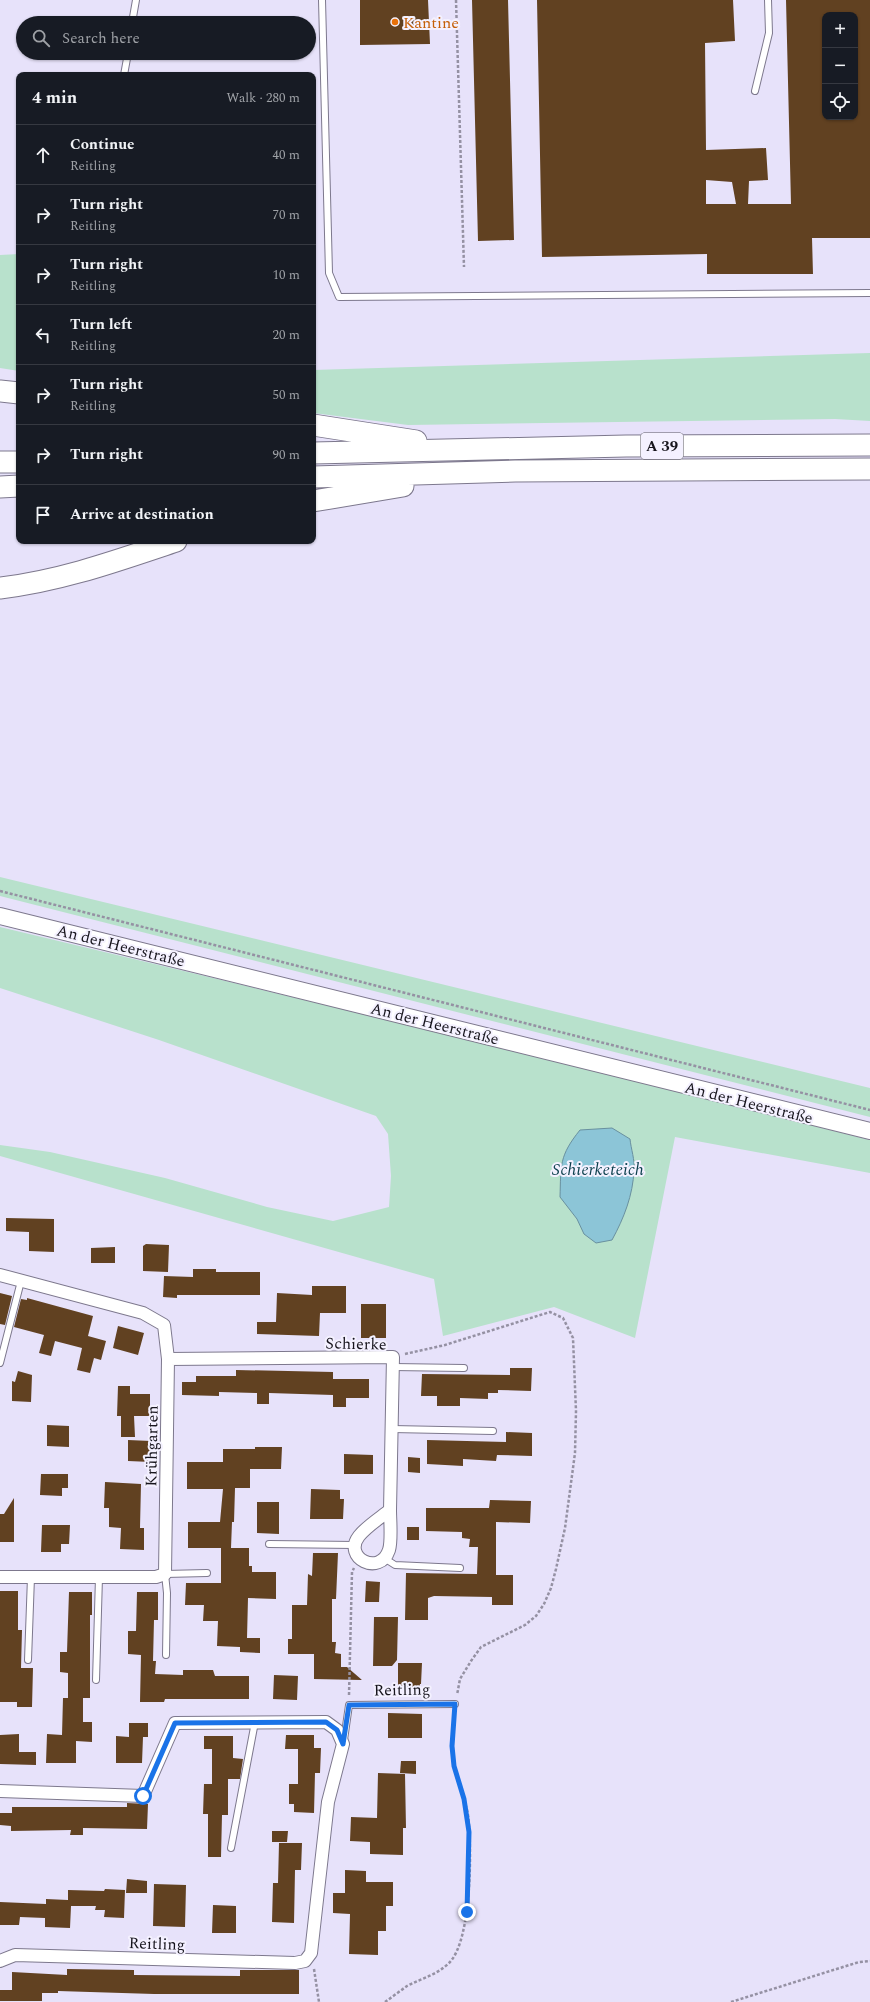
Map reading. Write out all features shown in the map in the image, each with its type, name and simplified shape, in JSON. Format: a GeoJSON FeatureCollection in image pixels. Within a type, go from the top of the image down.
{"type":"FeatureCollection","features":[{"type":"Feature","properties":{"kind":"highway"},"geometry":{"type":"LineString","coordinates":[[0,391],[16,393]]}},
{"type":"Feature","properties":{"kind":"highway"},"geometry":{"type":"LineString","coordinates":[[316,425],[382,434],[454,448]]}},
{"type":"Feature","properties":{"kind":"highway","name":"A 39"},"geometry":{"type":"LineString","coordinates":[[316,452],[454,448],[870,445]]}},
{"type":"Feature","properties":{"kind":"highway"},"geometry":{"type":"LineString","coordinates":[[0,462],[16,462]]}},
{"type":"Feature","properties":{"kind":"highway","name":"A 39"},"geometry":{"type":"LineString","coordinates":[[316,477],[515,471],[870,469]]}},
{"type":"Feature","properties":{"kind":"highway"},"geometry":{"type":"LineString","coordinates":[[316,500],[384,489],[515,471]]}},
{"type":"Feature","properties":{"kind":"highway"},"geometry":{"type":"LineString","coordinates":[[0,487],[16,486]]}},
{"type":"Feature","properties":{"kind":"highway"},"geometry":{"type":"LineString","coordinates":[[0,588],[46,580],[99,567],[167,544]]}},
{"type":"Feature","properties":{"kind":"street","name":"An der Heerstraße"},"geometry":{"type":"LineString","coordinates":[[0,916],[870,1131]]}},
{"type":"Feature","properties":{"kind":"street","name":"Krühgarten"},"geometry":{"type":"LineString","coordinates":[[0,1275],[143,1313],[164,1325],[168,1359],[165,1574]]}},
{"type":"Feature","properties":{"kind":"street","name":"Schierke"},"geometry":{"type":"LineString","coordinates":[[168,1359],[393,1362],[390,1550],[384,1558]]}},
{"type":"Feature","properties":{"kind":"street"},"geometry":{"type":"LineString","coordinates":[[384,1558],[376,1563],[367,1563],[359,1559],[356,1553],[355,1544],[359,1536],[390,1510]]}},
{"type":"Feature","properties":{"kind":"street"},"geometry":{"type":"LineString","coordinates":[[0,1577],[156,1577],[165,1574]]}},
{"type":"Feature","properties":{"kind":"street"},"geometry":{"type":"LineString","coordinates":[[0,1791],[143,1796],[175,1723],[326,1722],[337,1730],[343,1744],[328,1802],[311,1953]]}},
{"type":"Feature","properties":{"kind":"street","name":"Reitling"},"geometry":{"type":"LineString","coordinates":[[0,1961],[15,1955],[295,1963],[305,1961],[311,1953]]}},
{"type":"Feature","properties":{"kind":"lane"},"geometry":{"type":"LineString","coordinates":[[133,16],[136,0]]}},
{"type":"Feature","properties":{"kind":"lane"},"geometry":{"type":"LineString","coordinates":[[322,0],[329,273],[339,297],[870,293]]}},
{"type":"Feature","properties":{"kind":"lane"},"geometry":{"type":"LineString","coordinates":[[755,91],[769,33],[768,0]]}},
{"type":"Feature","properties":{"kind":"lane"},"geometry":{"type":"LineString","coordinates":[[125,72],[127,60]]}},
{"type":"Feature","properties":{"kind":"lane"},"geometry":{"type":"LineString","coordinates":[[0,1364],[21,1281]]}},
{"type":"Feature","properties":{"kind":"lane"},"geometry":{"type":"LineString","coordinates":[[393,1362],[464,1368]]}},
{"type":"Feature","properties":{"kind":"lane"},"geometry":{"type":"LineString","coordinates":[[392,1429],[494,1430]]}},
{"type":"Feature","properties":{"kind":"lane"},"geometry":{"type":"LineString","coordinates":[[268,1544],[355,1544]]}},
{"type":"Feature","properties":{"kind":"lane"},"geometry":{"type":"LineString","coordinates":[[384,1558],[395,1565],[460,1568]]}},
{"type":"Feature","properties":{"kind":"lane"},"geometry":{"type":"LineString","coordinates":[[166,1655],[167,1593],[165,1574],[207,1573]]}},
{"type":"Feature","properties":{"kind":"lane"},"geometry":{"type":"LineString","coordinates":[[28,1660],[31,1577]]}},
{"type":"Feature","properties":{"kind":"lane"},"geometry":{"type":"LineString","coordinates":[[96,1680],[99,1577]]}},
{"type":"Feature","properties":{"kind":"lane","name":"Reitling"},"geometry":{"type":"LineString","coordinates":[[349,1705],[455,1704]]}},
{"type":"Feature","properties":{"kind":"lane"},"geometry":{"type":"LineString","coordinates":[[343,1744],[349,1705]]}},
{"type":"Feature","properties":{"kind":"lane"},"geometry":{"type":"LineString","coordinates":[[230,1848],[255,1722]]}},
{"type":"Feature","properties":{"kind":"path"},"geometry":{"type":"LineString","coordinates":[[456,0],[464,267]]}},
{"type":"Feature","properties":{"kind":"path"},"geometry":{"type":"LineString","coordinates":[[0,891],[870,1110]]}},
{"type":"Feature","properties":{"kind":"path"},"geometry":{"type":"LineString","coordinates":[[385,2002],[408,1986],[436,1974],[451,1962],[460,1943],[464,1928],[468,1883],[469,1832],[464,1799],[454,1766],[452,1746],[455,1704],[460,1679],[471,1660],[481,1647],[525,1625],[536,1616],[551,1588],[565,1528],[575,1453],[576,1404],[573,1338],[563,1318],[550,1312],[445,1344],[393,1362]]}},
{"type":"Feature","properties":{"kind":"path","name":"Reitling"},"geometry":{"type":"LineString","coordinates":[[349,1705],[352,1572],[359,1559]]}},
{"type":"Feature","properties":{"kind":"path"},"geometry":{"type":"LineString","coordinates":[[311,1953],[319,2002]]}},
{"type":"Feature","properties":{"kind":"path"},"geometry":{"type":"LineString","coordinates":[[731,2002],[859,1962],[870,1961]]}},
{"type":"Feature","properties":{"kind":"green space"},"geometry":{"type":"Polygon","coordinates":[[[16,254],[16,371],[0,368],[0,255],[16,254]]]}},
{"type":"Feature","properties":{"kind":"green space"},"geometry":{"type":"Polygon","coordinates":[[[870,353],[870,421],[835,419],[408,425],[316,413],[316,370],[870,353]]]}},
{"type":"Feature","properties":{"kind":"green space"},"geometry":{"type":"Polygon","coordinates":[[[0,877],[870,1088],[870,1117],[0,896],[0,877]]]}},
{"type":"Feature","properties":{"kind":"green space"},"geometry":{"type":"Polygon","coordinates":[[[0,927],[509,1049],[870,1140],[870,1173],[675,1137],[635,1338],[554,1307],[443,1336],[434,1279],[0,1156],[0,1145],[50,1152],[165,1178],[267,1207],[333,1221],[389,1207],[391,1176],[388,1134],[376,1116],[159,1040],[0,988],[0,927]]]}},
{"type":"Feature","properties":{"kind":"water","name":"Schierketeich"},"geometry":{"type":"Polygon","coordinates":[[[612,1128],[630,1139],[634,1162],[632,1188],[627,1206],[612,1240],[596,1243],[584,1234],[577,1219],[560,1197],[562,1161],[568,1147],[580,1130],[612,1128]]]}},
{"type":"Feature","properties":{"kind":"building","name":"Kantine"},"geometry":{"type":"Polygon","coordinates":[[[360,0],[428,0],[430,44],[360,45],[360,0]]]}},
{"type":"Feature","properties":{"kind":"building"},"geometry":{"type":"Polygon","coordinates":[[[472,0],[508,0],[514,240],[478,241],[472,0]]]}},
{"type":"Feature","properties":{"kind":"building"},"geometry":{"type":"Polygon","coordinates":[[[537,0],[733,0],[735,41],[705,43],[706,150],[766,148],[768,180],[749,181],[748,204],[791,204],[786,0],[870,0],[870,238],[812,238],[813,274],[707,274],[707,254],[542,257],[537,0]],[[706,180],[706,204],[736,204],[732,182],[706,180]]]}},
{"type":"Feature","properties":{"kind":"building"},"geometry":{"type":"Polygon","coordinates":[[[6,1218],[54,1219],[54,1252],[29,1251],[29,1232],[6,1231],[6,1218]]]}},
{"type":"Feature","properties":{"kind":"building"},"geometry":{"type":"Polygon","coordinates":[[[146,1244],[169,1245],[168,1272],[143,1271],[143,1246],[146,1244]]]}},
{"type":"Feature","properties":{"kind":"building"},"geometry":{"type":"Polygon","coordinates":[[[115,1247],[115,1263],[91,1263],[91,1248],[115,1247]]]}},
{"type":"Feature","properties":{"kind":"building"},"geometry":{"type":"Polygon","coordinates":[[[193,1269],[216,1269],[216,1272],[260,1272],[260,1295],[177,1295],[177,1298],[163,1297],[164,1276],[193,1277],[193,1269]]]}},
{"type":"Feature","properties":{"kind":"building"},"geometry":{"type":"Polygon","coordinates":[[[312,1286],[346,1286],[346,1313],[320,1313],[319,1336],[257,1334],[257,1322],[276,1322],[277,1293],[312,1295],[312,1286]]]}},
{"type":"Feature","properties":{"kind":"building"},"geometry":{"type":"Polygon","coordinates":[[[0,1293],[12,1296],[5,1325],[0,1324],[0,1293]]]}},
{"type":"Feature","properties":{"kind":"building"},"geometry":{"type":"Polygon","coordinates":[[[27,1298],[93,1316],[88,1336],[106,1341],[101,1360],[94,1358],[90,1373],[77,1370],[82,1348],[55,1341],[51,1356],[39,1353],[44,1335],[14,1327],[21,1299],[27,1300],[27,1298]]]}},
{"type":"Feature","properties":{"kind":"building"},"geometry":{"type":"Polygon","coordinates":[[[361,1304],[386,1304],[386,1338],[361,1338],[361,1304]]]}},
{"type":"Feature","properties":{"kind":"building"},"geometry":{"type":"Polygon","coordinates":[[[118,1326],[144,1333],[138,1355],[113,1348],[118,1326]]]}},
{"type":"Feature","properties":{"kind":"building"},"geometry":{"type":"Polygon","coordinates":[[[510,1368],[532,1368],[531,1391],[498,1390],[498,1393],[488,1393],[488,1399],[460,1398],[460,1406],[437,1406],[437,1396],[421,1396],[422,1374],[510,1375],[510,1368]]]}},
{"type":"Feature","properties":{"kind":"building"},"geometry":{"type":"Polygon","coordinates":[[[236,1370],[333,1372],[333,1379],[369,1379],[369,1398],[346,1398],[346,1407],[333,1407],[333,1395],[269,1393],[269,1404],[257,1404],[257,1393],[219,1392],[219,1396],[182,1395],[182,1382],[196,1382],[196,1376],[236,1376],[236,1370]]]}},
{"type":"Feature","properties":{"kind":"building"},"geometry":{"type":"Polygon","coordinates":[[[18,1371],[32,1375],[31,1402],[12,1401],[12,1381],[15,1382],[18,1371]]]}},
{"type":"Feature","properties":{"kind":"building"},"geometry":{"type":"Polygon","coordinates":[[[118,1386],[130,1386],[130,1394],[150,1394],[150,1416],[134,1416],[135,1437],[121,1437],[121,1416],[117,1416],[118,1386]]]}},
{"type":"Feature","properties":{"kind":"building"},"geometry":{"type":"Polygon","coordinates":[[[47,1425],[69,1426],[69,1447],[47,1446],[47,1425]]]}},
{"type":"Feature","properties":{"kind":"building"},"geometry":{"type":"Polygon","coordinates":[[[506,1432],[532,1433],[532,1456],[497,1455],[496,1461],[463,1459],[463,1466],[427,1464],[427,1440],[506,1442],[506,1432]]]}},
{"type":"Feature","properties":{"kind":"building"},"geometry":{"type":"Polygon","coordinates":[[[128,1440],[151,1441],[151,1462],[128,1461],[128,1440]]]}},
{"type":"Feature","properties":{"kind":"building"},"geometry":{"type":"Polygon","coordinates":[[[255,1447],[282,1447],[281,1469],[250,1469],[250,1488],[235,1488],[234,1522],[232,1522],[231,1548],[188,1548],[188,1522],[220,1522],[223,1489],[187,1489],[187,1462],[223,1462],[223,1449],[255,1449],[255,1447]]]}},
{"type":"Feature","properties":{"kind":"building"},"geometry":{"type":"Polygon","coordinates":[[[344,1454],[373,1455],[373,1474],[344,1474],[344,1454]]]}},
{"type":"Feature","properties":{"kind":"building"},"geometry":{"type":"Polygon","coordinates":[[[408,1457],[420,1458],[420,1473],[408,1472],[408,1457]]]}},
{"type":"Feature","properties":{"kind":"building"},"geometry":{"type":"Polygon","coordinates":[[[41,1474],[68,1474],[68,1488],[62,1488],[62,1496],[40,1495],[41,1474]]]}},
{"type":"Feature","properties":{"kind":"building"},"geometry":{"type":"Polygon","coordinates":[[[105,1482],[141,1484],[140,1528],[144,1528],[144,1550],[120,1549],[121,1528],[109,1527],[109,1508],[104,1508],[105,1482]]]}},
{"type":"Feature","properties":{"kind":"building"},"geometry":{"type":"Polygon","coordinates":[[[311,1489],[340,1490],[340,1499],[344,1499],[343,1519],[310,1519],[311,1489]]]}},
{"type":"Feature","properties":{"kind":"building"},"geometry":{"type":"Polygon","coordinates":[[[14,1498],[14,1542],[0,1542],[0,1514],[4,1514],[14,1498]]]}},
{"type":"Feature","properties":{"kind":"building"},"geometry":{"type":"Polygon","coordinates":[[[490,1500],[531,1501],[530,1523],[496,1522],[496,1575],[513,1575],[513,1605],[492,1605],[492,1597],[434,1596],[428,1598],[428,1620],[405,1620],[406,1573],[477,1574],[478,1547],[469,1547],[470,1539],[462,1538],[462,1532],[426,1531],[426,1508],[489,1508],[490,1500]]]}},
{"type":"Feature","properties":{"kind":"building"},"geometry":{"type":"Polygon","coordinates":[[[257,1502],[279,1502],[279,1534],[257,1533],[257,1502]]]}},
{"type":"Feature","properties":{"kind":"building"},"geometry":{"type":"Polygon","coordinates":[[[42,1525],[70,1525],[69,1544],[61,1544],[61,1552],[41,1552],[42,1525]]]}},
{"type":"Feature","properties":{"kind":"building"},"geometry":{"type":"Polygon","coordinates":[[[407,1527],[419,1527],[419,1540],[407,1540],[407,1527]]]}},
{"type":"Feature","properties":{"kind":"building"},"geometry":{"type":"Polygon","coordinates":[[[221,1548],[249,1548],[249,1566],[252,1566],[252,1572],[276,1572],[276,1599],[248,1598],[247,1638],[260,1638],[260,1653],[240,1652],[240,1647],[217,1646],[218,1621],[203,1621],[204,1605],[185,1605],[186,1583],[221,1583],[221,1548]]]}},
{"type":"Feature","properties":{"kind":"building"},"geometry":{"type":"Polygon","coordinates":[[[313,1553],[338,1553],[336,1599],[332,1599],[332,1642],[336,1642],[335,1653],[341,1654],[341,1667],[347,1667],[362,1680],[314,1679],[314,1654],[288,1654],[288,1639],[292,1639],[292,1605],[307,1605],[308,1574],[312,1576],[313,1553]]]}},
{"type":"Feature","properties":{"kind":"building"},"geometry":{"type":"Polygon","coordinates":[[[366,1581],[380,1582],[379,1602],[365,1602],[366,1581]]]}},
{"type":"Feature","properties":{"kind":"building"},"geometry":{"type":"Polygon","coordinates":[[[0,1591],[18,1591],[18,1630],[22,1630],[21,1668],[33,1668],[32,1707],[17,1707],[17,1702],[0,1702],[0,1591]]]}},
{"type":"Feature","properties":{"kind":"building"},"geometry":{"type":"Polygon","coordinates":[[[69,1592],[92,1592],[92,1615],[90,1615],[90,1698],[83,1698],[83,1722],[92,1722],[92,1742],[76,1741],[76,1763],[46,1763],[47,1734],[62,1735],[63,1698],[68,1698],[68,1673],[60,1672],[60,1652],[67,1652],[69,1592]]]}},
{"type":"Feature","properties":{"kind":"building"},"geometry":{"type":"Polygon","coordinates":[[[137,1592],[158,1592],[158,1620],[154,1620],[153,1661],[156,1661],[155,1674],[183,1675],[183,1670],[213,1670],[215,1676],[249,1676],[249,1699],[165,1699],[164,1702],[140,1702],[141,1655],[128,1654],[128,1631],[136,1631],[137,1592]]]}},
{"type":"Feature","properties":{"kind":"building"},"geometry":{"type":"Polygon","coordinates":[[[374,1617],[398,1617],[397,1660],[392,1666],[373,1666],[374,1617]]]}},
{"type":"Feature","properties":{"kind":"building"},"geometry":{"type":"Polygon","coordinates":[[[398,1663],[422,1663],[421,1684],[419,1689],[398,1689],[398,1663]]]}},
{"type":"Feature","properties":{"kind":"building"},"geometry":{"type":"Polygon","coordinates":[[[274,1675],[298,1676],[297,1700],[273,1699],[274,1675]]]}},
{"type":"Feature","properties":{"kind":"building"},"geometry":{"type":"Polygon","coordinates":[[[388,1713],[422,1714],[422,1738],[388,1738],[388,1713]]]}},
{"type":"Feature","properties":{"kind":"building"},"geometry":{"type":"Polygon","coordinates":[[[129,1723],[148,1723],[148,1737],[143,1737],[142,1763],[116,1763],[116,1736],[129,1737],[129,1723]]]}},
{"type":"Feature","properties":{"kind":"building"},"geometry":{"type":"Polygon","coordinates":[[[19,1734],[19,1752],[36,1752],[36,1765],[0,1764],[0,1735],[19,1734]]]}},
{"type":"Feature","properties":{"kind":"building"},"geometry":{"type":"Polygon","coordinates":[[[286,1735],[314,1735],[314,1748],[321,1748],[320,1773],[315,1773],[314,1813],[294,1812],[294,1804],[289,1804],[289,1784],[298,1784],[298,1749],[285,1749],[286,1735]]]}},
{"type":"Feature","properties":{"kind":"building"},"geometry":{"type":"Polygon","coordinates":[[[204,1736],[233,1736],[233,1758],[243,1759],[240,1779],[228,1779],[228,1815],[222,1815],[221,1857],[208,1857],[208,1814],[203,1814],[204,1784],[212,1784],[212,1749],[204,1749],[204,1736]]]}},
{"type":"Feature","properties":{"kind":"building"},"geometry":{"type":"Polygon","coordinates":[[[401,1761],[416,1761],[416,1774],[400,1773],[401,1761]]]}},
{"type":"Feature","properties":{"kind":"building"},"geometry":{"type":"Polygon","coordinates":[[[378,1773],[405,1774],[406,1828],[403,1828],[403,1855],[370,1854],[370,1842],[350,1841],[351,1817],[377,1818],[378,1773]]]}},
{"type":"Feature","properties":{"kind":"building"},"geometry":{"type":"Polygon","coordinates":[[[127,1803],[148,1804],[147,1829],[83,1828],[83,1835],[70,1835],[71,1830],[11,1831],[11,1826],[0,1825],[0,1813],[12,1813],[12,1807],[127,1807],[127,1803]]]}},
{"type":"Feature","properties":{"kind":"building"},"geometry":{"type":"Polygon","coordinates":[[[272,1831],[288,1831],[287,1842],[272,1842],[272,1831]]]}},
{"type":"Feature","properties":{"kind":"building"},"geometry":{"type":"Polygon","coordinates":[[[279,1843],[302,1843],[301,1870],[295,1870],[294,1923],[272,1922],[273,1883],[278,1883],[279,1843]]]}},
{"type":"Feature","properties":{"kind":"building"},"geometry":{"type":"Polygon","coordinates":[[[345,1870],[366,1871],[366,1882],[393,1882],[393,1906],[386,1906],[386,1931],[378,1931],[378,1955],[349,1954],[350,1914],[333,1913],[333,1893],[345,1893],[345,1870]]]}},
{"type":"Feature","properties":{"kind":"building"},"geometry":{"type":"Polygon","coordinates":[[[127,1879],[147,1881],[147,1893],[126,1893],[127,1879]]]}},
{"type":"Feature","properties":{"kind":"building"},"geometry":{"type":"Polygon","coordinates":[[[154,1884],[186,1885],[185,1927],[153,1926],[154,1884]]]}},
{"type":"Feature","properties":{"kind":"building"},"geometry":{"type":"Polygon","coordinates":[[[105,1889],[125,1890],[124,1918],[104,1917],[105,1910],[95,1910],[96,1906],[71,1906],[70,1928],[45,1927],[45,1918],[20,1917],[19,1925],[0,1925],[0,1902],[46,1904],[46,1899],[68,1900],[68,1890],[104,1891],[105,1889]]]}},
{"type":"Feature","properties":{"kind":"building"},"geometry":{"type":"Polygon","coordinates":[[[213,1905],[236,1906],[236,1933],[212,1933],[213,1905]]]}},
{"type":"Feature","properties":{"kind":"building"},"geometry":{"type":"Polygon","coordinates":[[[67,1969],[134,1970],[134,1975],[240,1976],[240,1970],[299,1970],[299,1994],[154,1994],[58,1991],[58,1993],[42,1993],[42,2001],[0,2001],[0,1990],[12,1990],[12,1972],[67,1975],[67,1969]]]}},
{"type":"Feature","properties":{"kind":"place","name":"Kantine"},"geometry":{"type":"Point","coordinates":[395,22]}},
{"type":"Feature","properties":{"kind":"route"},"geometry":{"type":"LineString","coordinates":[[143,1796],[175,1723],[326,1722],[337,1730],[343,1744],[349,1705],[455,1704],[452,1746],[454,1766],[468,1815],[469,1832],[470,1857],[467,1912]]}}]}
